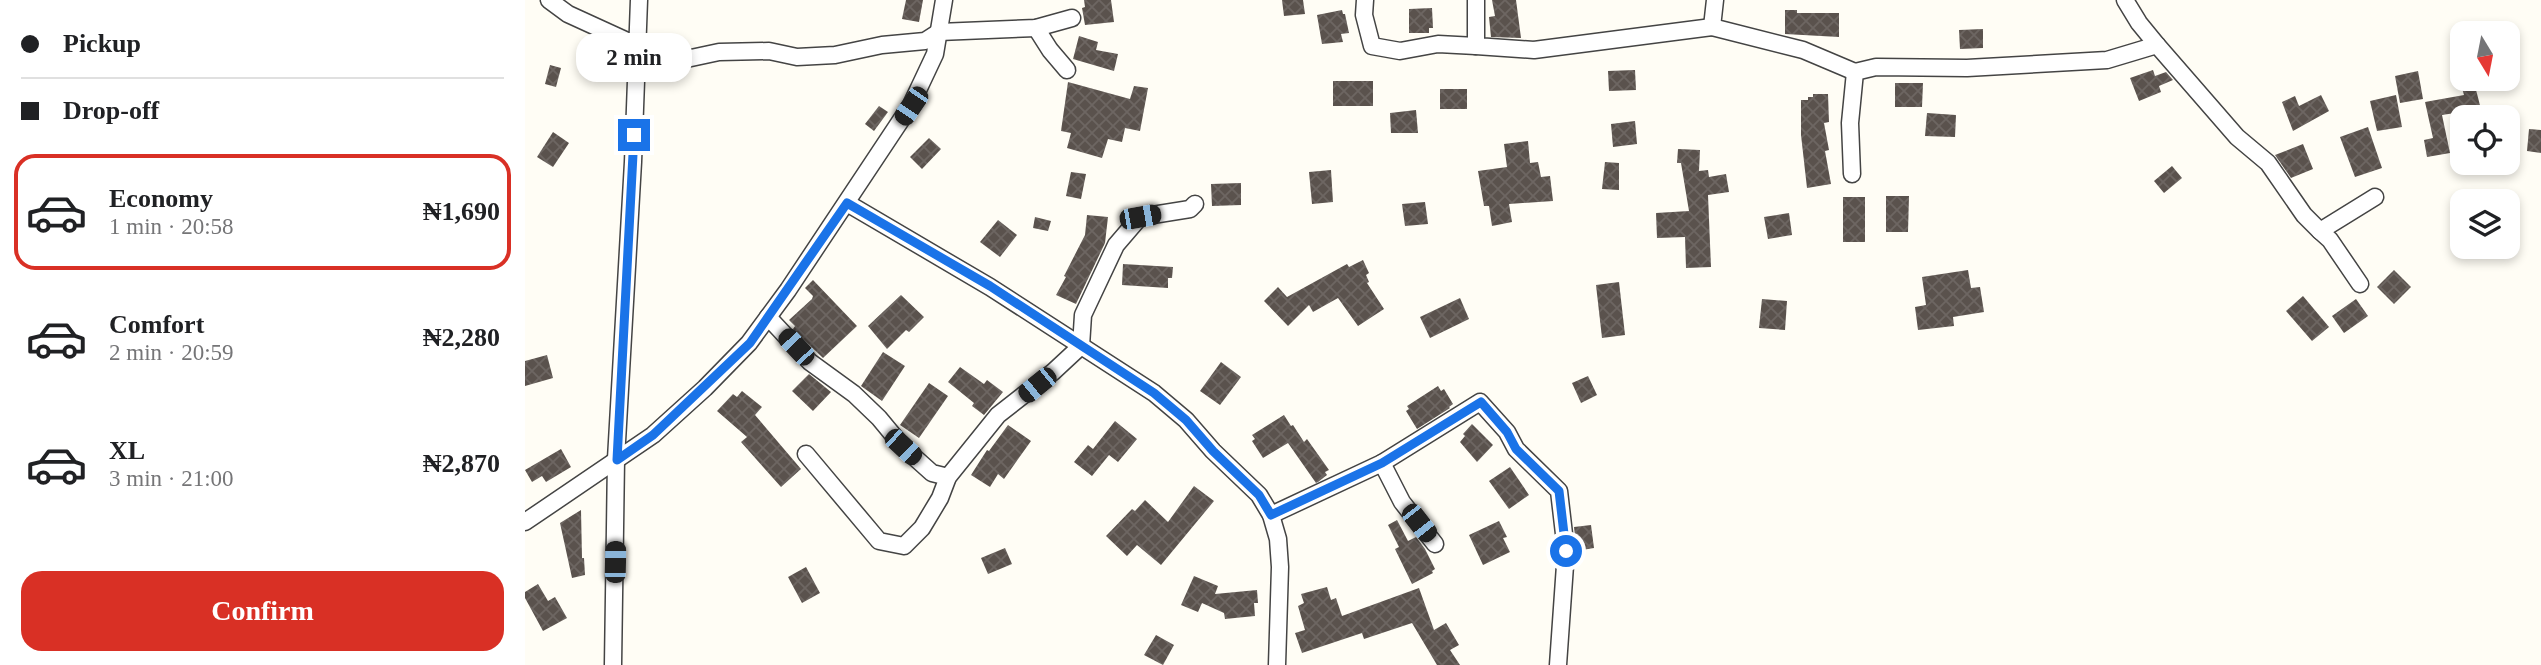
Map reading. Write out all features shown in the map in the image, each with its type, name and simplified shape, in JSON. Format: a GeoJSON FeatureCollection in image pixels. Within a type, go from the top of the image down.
{"type":"FeatureCollection","features":[{"type":"Feature","properties":{"kind":"street"},"geometry":{"type":"LineString","coordinates":[[549,0],[568,14],[656,61],[677,61],[719,51],[769,51],[797,57],[835,55],[882,45],[925,41],[939,32],[1036,28],[1072,18]]}},
{"type":"Feature","properties":{"kind":"street"},"geometry":{"type":"LineString","coordinates":[[613,665],[617,460],[639,0]]}},
{"type":"Feature","properties":{"kind":"street"},"geometry":{"type":"LineString","coordinates":[[525,522],[653,435],[750,343],[911,106],[935,54],[944,0]]}},
{"type":"Feature","properties":{"kind":"street"},"geometry":{"type":"LineString","coordinates":[[1365,0],[1364,15],[1372,46],[1400,51],[1438,44],[1534,50],[1712,27],[1803,50],[1855,72],[1876,67],[1967,68],[2107,60],[2157,45]]}},
{"type":"Feature","properties":{"kind":"street"},"geometry":{"type":"LineString","coordinates":[[1476,0],[1476,46]]}},
{"type":"Feature","properties":{"kind":"street"},"geometry":{"type":"LineString","coordinates":[[1712,27],[1715,0]]}},
{"type":"Feature","properties":{"kind":"street"},"geometry":{"type":"LineString","coordinates":[[2125,0],[2139,23],[2237,137],[2268,163],[2304,215],[2330,240],[2360,284]]}},
{"type":"Feature","properties":{"kind":"street"},"geometry":{"type":"LineString","coordinates":[[1036,28],[1067,70]]}},
{"type":"Feature","properties":{"kind":"street"},"geometry":{"type":"LineString","coordinates":[[1852,174],[1850,123],[1855,72]]}},
{"type":"Feature","properties":{"kind":"street"},"geometry":{"type":"LineString","coordinates":[[2320,231],[2375,197]]}},
{"type":"Feature","properties":{"kind":"street"},"geometry":{"type":"LineString","coordinates":[[847,203],[990,286],[1154,393],[1186,420],[1213,451],[1259,495],[1271,515],[1280,567],[1277,665]]}},
{"type":"Feature","properties":{"kind":"street"},"geometry":{"type":"LineString","coordinates":[[806,454],[879,541],[904,546],[922,528],[940,498],[948,477],[998,415],[1081,346],[1083,315],[1117,245],[1140,217],[1190,209],[1195,204]]}},
{"type":"Feature","properties":{"kind":"street"},"geometry":{"type":"LineString","coordinates":[[768,317],[810,362],[854,394],[903,447],[932,473],[948,477]]}},
{"type":"Feature","properties":{"kind":"street"},"geometry":{"type":"LineString","coordinates":[[1271,515],[1382,463],[1481,402],[1507,432],[1516,449],[1559,491],[1566,551],[1558,665]]}},
{"type":"Feature","properties":{"kind":"street"},"geometry":{"type":"LineString","coordinates":[[1382,463],[1402,502],[1435,544]]}},
{"type":"Feature","properties":{"kind":"building"},"geometry":{"type":"Polygon","coordinates":[[[906,0],[923,0],[919,22],[902,19],[906,0]]]}},
{"type":"Feature","properties":{"kind":"building"},"geometry":{"type":"Polygon","coordinates":[[[1084,0],[1111,0],[1114,22],[1085,25],[1082,8],[1085,7],[1084,0]]]}},
{"type":"Feature","properties":{"kind":"building"},"geometry":{"type":"Polygon","coordinates":[[[1282,0],[1303,0],[1305,14],[1284,16],[1282,0]]]}},
{"type":"Feature","properties":{"kind":"building"},"geometry":{"type":"Polygon","coordinates":[[[1492,0],[1516,0],[1521,38],[1491,37],[1489,17],[1495,16],[1492,0]]]}},
{"type":"Feature","properties":{"kind":"building"},"geometry":{"type":"Polygon","coordinates":[[[1432,8],[1433,28],[1429,28],[1429,33],[1409,33],[1409,9],[1432,8]]]}},
{"type":"Feature","properties":{"kind":"building"},"geometry":{"type":"Polygon","coordinates":[[[1342,10],[1349,33],[1341,34],[1343,42],[1322,44],[1317,15],[1342,10]]]}},
{"type":"Feature","properties":{"kind":"building"},"geometry":{"type":"Polygon","coordinates":[[[1785,10],[1797,10],[1797,13],[1839,13],[1839,37],[1785,34],[1785,10]]]}},
{"type":"Feature","properties":{"kind":"building"},"geometry":{"type":"Polygon","coordinates":[[[1983,29],[1983,48],[1960,49],[1959,30],[1983,29]]]}},
{"type":"Feature","properties":{"kind":"building"},"geometry":{"type":"Polygon","coordinates":[[[1079,36],[1098,42],[1096,50],[1118,54],[1114,71],[1073,59],[1079,36]]]}},
{"type":"Feature","properties":{"kind":"building"},"geometry":{"type":"Polygon","coordinates":[[[550,65],[561,68],[556,87],[545,84],[550,65]]]}},
{"type":"Feature","properties":{"kind":"building"},"geometry":{"type":"Polygon","coordinates":[[[1635,70],[1636,90],[1609,91],[1608,71],[1635,70]]]}},
{"type":"Feature","properties":{"kind":"building"},"geometry":{"type":"Polygon","coordinates":[[[2153,70],[2155,76],[2166,72],[2173,80],[2159,86],[2161,92],[2139,101],[2130,78],[2153,70]]]}},
{"type":"Feature","properties":{"kind":"building"},"geometry":{"type":"Polygon","coordinates":[[[2418,71],[2423,99],[2400,103],[2395,76],[2418,71]]]}},
{"type":"Feature","properties":{"kind":"building"},"geometry":{"type":"Polygon","coordinates":[[[1333,81],[1373,81],[1373,106],[1333,106],[1333,81]]]}},
{"type":"Feature","properties":{"kind":"building"},"geometry":{"type":"Polygon","coordinates":[[[1068,82],[1130,99],[1134,86],[1148,88],[1140,131],[1125,128],[1122,142],[1108,139],[1102,158],[1067,148],[1071,133],[1061,131],[1068,82]]]}},
{"type":"Feature","properties":{"kind":"building"},"geometry":{"type":"Polygon","coordinates":[[[1895,83],[1923,83],[1922,107],[1895,107],[1895,83]]]}},
{"type":"Feature","properties":{"kind":"building"},"geometry":{"type":"Polygon","coordinates":[[[1440,89],[1467,89],[1467,109],[1440,109],[1440,89]]]}},
{"type":"Feature","properties":{"kind":"building"},"geometry":{"type":"Polygon","coordinates":[[[2463,91],[2476,91],[2480,105],[2450,105],[2450,114],[2442,115],[2450,153],[2427,157],[2424,140],[2433,138],[2425,102],[2464,95],[2463,91]]]}},
{"type":"Feature","properties":{"kind":"building"},"geometry":{"type":"Polygon","coordinates":[[[1813,94],[1828,94],[1829,122],[1824,123],[1829,150],[1825,151],[1831,184],[1807,188],[1801,135],[1801,100],[1808,100],[1813,94]]]}},
{"type":"Feature","properties":{"kind":"building"},"geometry":{"type":"Polygon","coordinates":[[[2321,95],[2329,111],[2293,131],[2282,102],[2295,96],[2299,106],[2321,95]]]}},
{"type":"Feature","properties":{"kind":"building"},"geometry":{"type":"Polygon","coordinates":[[[2396,95],[2402,127],[2377,131],[2370,101],[2396,95]]]}},
{"type":"Feature","properties":{"kind":"building"},"geometry":{"type":"Polygon","coordinates":[[[879,106],[888,112],[874,131],[865,124],[879,106]]]}},
{"type":"Feature","properties":{"kind":"building"},"geometry":{"type":"Polygon","coordinates":[[[1416,110],[1418,133],[1391,133],[1390,113],[1416,110]]]}},
{"type":"Feature","properties":{"kind":"building"},"geometry":{"type":"Polygon","coordinates":[[[1927,113],[1956,115],[1955,137],[1925,136],[1927,113]]]}},
{"type":"Feature","properties":{"kind":"building"},"geometry":{"type":"Polygon","coordinates":[[[1635,121],[1637,144],[1613,147],[1611,124],[1635,121]]]}},
{"type":"Feature","properties":{"kind":"building"},"geometry":{"type":"Polygon","coordinates":[[[2368,127],[2382,168],[2355,177],[2340,137],[2368,127]]]}},
{"type":"Feature","properties":{"kind":"building"},"geometry":{"type":"Polygon","coordinates":[[[2529,129],[2541,130],[2541,153],[2527,151],[2529,129]]]}},
{"type":"Feature","properties":{"kind":"building"},"geometry":{"type":"Polygon","coordinates":[[[553,132],[569,143],[553,167],[537,157],[553,132]]]}},
{"type":"Feature","properties":{"kind":"building"},"geometry":{"type":"Polygon","coordinates":[[[929,138],[941,149],[922,169],[910,157],[929,138]]]}},
{"type":"Feature","properties":{"kind":"building"},"geometry":{"type":"Polygon","coordinates":[[[1528,141],[1530,163],[1538,162],[1541,177],[1550,176],[1553,201],[1509,204],[1512,222],[1492,226],[1489,206],[1484,206],[1478,171],[1507,167],[1504,144],[1528,141]]]}},
{"type":"Feature","properties":{"kind":"building"},"geometry":{"type":"Polygon","coordinates":[[[2303,144],[2313,169],[2291,178],[2275,155],[2303,144]]]}},
{"type":"Feature","properties":{"kind":"building"},"geometry":{"type":"Polygon","coordinates":[[[1678,149],[1700,150],[1699,171],[1708,170],[1709,177],[1726,174],[1729,192],[1708,195],[1711,267],[1686,268],[1685,237],[1657,238],[1656,213],[1689,211],[1681,163],[1677,163],[1678,149]]]}},
{"type":"Feature","properties":{"kind":"building"},"geometry":{"type":"Polygon","coordinates":[[[1605,162],[1619,163],[1619,190],[1602,189],[1605,162]]]}},
{"type":"Feature","properties":{"kind":"building"},"geometry":{"type":"Polygon","coordinates":[[[2172,166],[2182,178],[2164,193],[2154,181],[2172,166]]]}},
{"type":"Feature","properties":{"kind":"building"},"geometry":{"type":"Polygon","coordinates":[[[1331,170],[1333,202],[1312,204],[1309,172],[1331,170]]]}},
{"type":"Feature","properties":{"kind":"building"},"geometry":{"type":"Polygon","coordinates":[[[1071,172],[1086,174],[1081,199],[1066,196],[1071,172]]]}},
{"type":"Feature","properties":{"kind":"building"},"geometry":{"type":"Polygon","coordinates":[[[1241,183],[1241,205],[1212,206],[1211,184],[1241,183]]]}},
{"type":"Feature","properties":{"kind":"building"},"geometry":{"type":"Polygon","coordinates":[[[1886,196],[1909,196],[1908,232],[1886,232],[1886,196]]]}},
{"type":"Feature","properties":{"kind":"building"},"geometry":{"type":"Polygon","coordinates":[[[1843,197],[1865,197],[1865,242],[1843,242],[1843,197]]]}},
{"type":"Feature","properties":{"kind":"building"},"geometry":{"type":"Polygon","coordinates":[[[1425,202],[1428,224],[1405,226],[1402,204],[1425,202]]]}},
{"type":"Feature","properties":{"kind":"building"},"geometry":{"type":"Polygon","coordinates":[[[1789,213],[1792,235],[1768,239],[1764,217],[1789,213]]]}},
{"type":"Feature","properties":{"kind":"building"},"geometry":{"type":"Polygon","coordinates":[[[1087,215],[1108,217],[1105,243],[1076,304],[1056,295],[1085,235],[1087,215]]]}},
{"type":"Feature","properties":{"kind":"building"},"geometry":{"type":"Polygon","coordinates":[[[1035,217],[1051,221],[1048,231],[1033,228],[1035,217]]]}},
{"type":"Feature","properties":{"kind":"building"},"geometry":{"type":"Polygon","coordinates":[[[998,220],[1017,235],[1000,257],[980,242],[998,220]]]}},
{"type":"Feature","properties":{"kind":"building"},"geometry":{"type":"Polygon","coordinates":[[[1363,260],[1369,273],[1366,275],[1369,282],[1367,283],[1384,309],[1358,326],[1338,298],[1313,312],[1309,305],[1288,326],[1264,301],[1278,287],[1287,297],[1347,264],[1349,267],[1363,260]]]}},
{"type":"Feature","properties":{"kind":"building"},"geometry":{"type":"Polygon","coordinates":[[[1123,264],[1173,267],[1172,278],[1168,278],[1168,288],[1122,285],[1123,264]]]}},
{"type":"Feature","properties":{"kind":"building"},"geometry":{"type":"Polygon","coordinates":[[[1968,270],[1971,288],[1980,287],[1984,312],[1953,317],[1954,326],[1918,330],[1915,307],[1926,305],[1922,277],[1968,270]]]}},
{"type":"Feature","properties":{"kind":"building"},"geometry":{"type":"Polygon","coordinates":[[[2394,270],[2411,287],[2394,304],[2377,287],[2394,270]]]}},
{"type":"Feature","properties":{"kind":"building"},"geometry":{"type":"Polygon","coordinates":[[[813,280],[857,326],[823,358],[793,329],[795,326],[789,320],[812,299],[813,296],[805,288],[813,280]]]}},
{"type":"Feature","properties":{"kind":"building"},"geometry":{"type":"Polygon","coordinates":[[[1619,282],[1625,335],[1602,338],[1596,285],[1619,282]]]}},
{"type":"Feature","properties":{"kind":"building"},"geometry":{"type":"Polygon","coordinates":[[[901,295],[924,317],[887,349],[868,326],[901,295]]]}},
{"type":"Feature","properties":{"kind":"building"},"geometry":{"type":"Polygon","coordinates":[[[2303,296],[2329,327],[2312,341],[2286,311],[2303,296]]]}},
{"type":"Feature","properties":{"kind":"building"},"geometry":{"type":"Polygon","coordinates":[[[1460,298],[1469,319],[1430,338],[1420,317],[1460,298]]]}},
{"type":"Feature","properties":{"kind":"building"},"geometry":{"type":"Polygon","coordinates":[[[1762,299],[1787,301],[1785,330],[1759,328],[1762,299]]]}},
{"type":"Feature","properties":{"kind":"building"},"geometry":{"type":"Polygon","coordinates":[[[2356,299],[2368,316],[2344,333],[2332,316],[2356,299]]]}},
{"type":"Feature","properties":{"kind":"building"},"geometry":{"type":"Polygon","coordinates":[[[883,352],[905,366],[882,401],[861,386],[883,352]]]}},
{"type":"Feature","properties":{"kind":"building"},"geometry":{"type":"Polygon","coordinates":[[[547,355],[553,378],[525,386],[525,361],[547,355]]]}},
{"type":"Feature","properties":{"kind":"building"},"geometry":{"type":"Polygon","coordinates":[[[1221,362],[1241,377],[1220,405],[1200,391],[1221,362]]]}},
{"type":"Feature","properties":{"kind":"building"},"geometry":{"type":"Polygon","coordinates":[[[960,367],[984,384],[987,380],[1003,392],[984,415],[948,382],[960,367]]]}},
{"type":"Feature","properties":{"kind":"building"},"geometry":{"type":"Polygon","coordinates":[[[809,374],[831,392],[813,411],[792,391],[809,374]]]}},
{"type":"Feature","properties":{"kind":"building"},"geometry":{"type":"Polygon","coordinates":[[[1588,376],[1597,395],[1581,403],[1572,383],[1588,376]]]}},
{"type":"Feature","properties":{"kind":"building"},"geometry":{"type":"Polygon","coordinates":[[[929,383],[948,396],[919,438],[900,425],[929,383]]]}},
{"type":"Feature","properties":{"kind":"building"},"geometry":{"type":"Polygon","coordinates":[[[1438,386],[1441,391],[1444,389],[1453,404],[1417,429],[1406,411],[1409,409],[1407,406],[1438,386]]]}},
{"type":"Feature","properties":{"kind":"building"},"geometry":{"type":"Polygon","coordinates":[[[742,391],[762,407],[755,415],[801,469],[781,487],[741,442],[747,437],[717,411],[733,394],[737,397],[742,391]]]}},
{"type":"Feature","properties":{"kind":"building"},"geometry":{"type":"Polygon","coordinates":[[[1284,415],[1304,442],[1307,439],[1329,470],[1325,472],[1327,475],[1316,483],[1288,443],[1263,458],[1252,441],[1255,439],[1252,435],[1284,415]]]}},
{"type":"Feature","properties":{"kind":"building"},"geometry":{"type":"Polygon","coordinates":[[[1115,421],[1137,439],[1118,462],[1109,455],[1092,476],[1074,462],[1088,445],[1093,449],[1115,421]]]}},
{"type":"Feature","properties":{"kind":"building"},"geometry":{"type":"Polygon","coordinates":[[[1472,424],[1493,445],[1477,462],[1460,442],[1472,424]]]}},
{"type":"Feature","properties":{"kind":"building"},"geometry":{"type":"Polygon","coordinates":[[[1008,425],[1031,441],[1004,479],[998,474],[990,487],[971,475],[1008,425]]]}},
{"type":"Feature","properties":{"kind":"building"},"geometry":{"type":"Polygon","coordinates":[[[561,449],[571,467],[546,482],[542,476],[532,482],[525,470],[561,449]]]}},
{"type":"Feature","properties":{"kind":"building"},"geometry":{"type":"Polygon","coordinates":[[[1510,467],[1529,495],[1509,509],[1489,481],[1510,467]]]}},
{"type":"Feature","properties":{"kind":"building"},"geometry":{"type":"Polygon","coordinates":[[[1194,486],[1214,501],[1161,565],[1137,545],[1127,556],[1106,536],[1132,509],[1135,511],[1145,500],[1168,522],[1194,486]]]}},
{"type":"Feature","properties":{"kind":"building"},"geometry":{"type":"Polygon","coordinates":[[[581,510],[585,575],[572,578],[560,523],[581,510]]]}},
{"type":"Feature","properties":{"kind":"building"},"geometry":{"type":"Polygon","coordinates":[[[1397,520],[1408,541],[1416,537],[1435,569],[1433,573],[1412,584],[1395,549],[1399,547],[1388,525],[1397,520]]]}},
{"type":"Feature","properties":{"kind":"building"},"geometry":{"type":"Polygon","coordinates":[[[1499,521],[1507,537],[1503,538],[1510,552],[1483,565],[1469,535],[1499,521]]]}},
{"type":"Feature","properties":{"kind":"building"},"geometry":{"type":"Polygon","coordinates":[[[1591,525],[1594,548],[1582,550],[1581,546],[1576,546],[1574,527],[1591,525]]]}},
{"type":"Feature","properties":{"kind":"building"},"geometry":{"type":"Polygon","coordinates":[[[1005,548],[1012,564],[988,574],[981,558],[1005,548]]]}},
{"type":"Feature","properties":{"kind":"building"},"geometry":{"type":"Polygon","coordinates":[[[806,567],[820,593],[802,603],[788,577],[806,567]]]}},
{"type":"Feature","properties":{"kind":"building"},"geometry":{"type":"Polygon","coordinates":[[[1194,576],[1218,586],[1215,594],[1257,590],[1255,616],[1225,619],[1224,613],[1202,603],[1198,612],[1181,605],[1194,576]]]}},
{"type":"Feature","properties":{"kind":"building"},"geometry":{"type":"Polygon","coordinates":[[[538,584],[548,601],[555,597],[567,618],[543,631],[525,598],[525,592],[538,584]]]}},
{"type":"Feature","properties":{"kind":"building"},"geometry":{"type":"Polygon","coordinates":[[[1327,587],[1331,600],[1336,598],[1342,616],[1419,588],[1434,630],[1446,623],[1459,645],[1450,650],[1460,665],[1437,665],[1412,623],[1364,639],[1362,633],[1302,653],[1295,633],[1305,630],[1298,606],[1304,603],[1301,594],[1327,587]]]}},
{"type":"Feature","properties":{"kind":"building"},"geometry":{"type":"Polygon","coordinates":[[[1156,635],[1174,645],[1163,665],[1144,655],[1156,635]]]}},
{"type":"Feature","properties":{"kind":"route"},"geometry":{"type":"LineString","coordinates":[[634,135],[617,460],[653,435],[750,343],[847,203],[990,286],[1154,393],[1186,420],[1213,451],[1259,495],[1271,515],[1382,463],[1454,416],[1481,402],[1507,432],[1516,449],[1559,491],[1566,551]]}}]}
